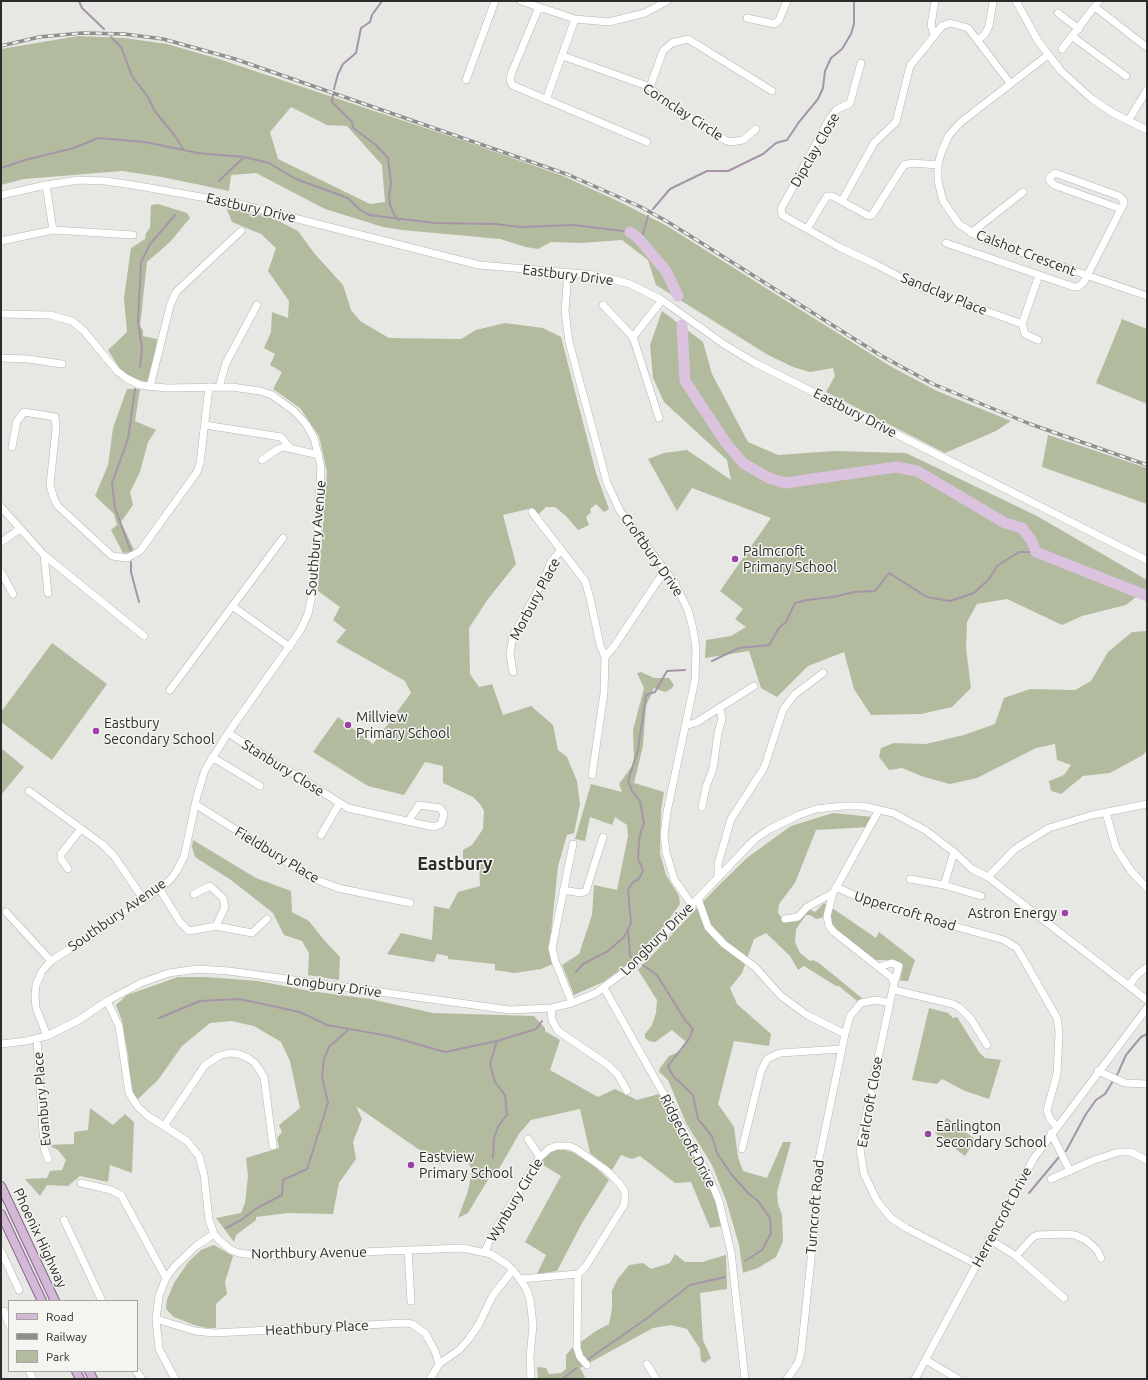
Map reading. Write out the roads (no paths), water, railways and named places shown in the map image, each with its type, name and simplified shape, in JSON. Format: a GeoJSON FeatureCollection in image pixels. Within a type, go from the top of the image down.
{"type":"FeatureCollection","features":[{"type":"Feature","properties":{"kind":"main road","name":"Phoenix Highway"},"geometry":{"type":"LineString","coordinates":[[1,1186],[55,1300]]}},
{"type":"Feature","properties":{"kind":"main road","name":"Phoenix Highway"},"geometry":{"type":"LineString","coordinates":[[1,1214],[42,1300]]}},
{"type":"Feature","properties":{"kind":"street"},"geometry":{"type":"LineString","coordinates":[[466,80],[495,1]]}},
{"type":"Feature","properties":{"kind":"street"},"geometry":{"type":"LineString","coordinates":[[521,1],[575,19],[609,22],[626,19],[645,13],[667,1]]}},
{"type":"Feature","properties":{"kind":"street"},"geometry":{"type":"LineString","coordinates":[[747,18],[774,24],[778,20],[787,1]]}},
{"type":"Feature","properties":{"kind":"street"},"geometry":{"type":"LineString","coordinates":[[934,35],[931,25],[935,1]]}},
{"type":"Feature","properties":{"kind":"street"},"geometry":{"type":"LineString","coordinates":[[1016,1],[1027,23],[1048,55],[1077,87],[1097,103],[1147,130]]}},
{"type":"Feature","properties":{"kind":"street"},"geometry":{"type":"LineString","coordinates":[[978,40],[985,34],[989,26],[994,2]]}},
{"type":"Feature","properties":{"kind":"street"},"geometry":{"type":"LineString","coordinates":[[1062,49],[1073,37],[1097,4],[1145,46]]}},
{"type":"Feature","properties":{"kind":"street"},"geometry":{"type":"LineString","coordinates":[[539,7],[510,79],[512,85],[647,142]]}},
{"type":"Feature","properties":{"kind":"street"},"geometry":{"type":"LineString","coordinates":[[1058,13],[1079,29]]}},
{"type":"Feature","properties":{"kind":"street"},"geometry":{"type":"LineString","coordinates":[[546,100],[575,19]]}},
{"type":"Feature","properties":{"kind":"street"},"geometry":{"type":"LineString","coordinates":[[842,201],[874,143],[896,122],[908,71],[934,35],[946,24],[950,23],[968,28],[1010,83]]}},
{"type":"Feature","properties":{"kind":"street"},"geometry":{"type":"LineString","coordinates":[[1073,37],[1126,76]]}},
{"type":"Feature","properties":{"kind":"street"},"geometry":{"type":"LineString","coordinates":[[650,87],[663,51],[672,43],[688,40],[772,91]]}},
{"type":"Feature","properties":{"kind":"street","name":"Calshot Crescent"},"geometry":{"type":"LineString","coordinates":[[1048,55],[1010,83],[954,129],[945,143],[938,165],[938,181],[943,201],[959,224],[982,239],[1147,296]]}},
{"type":"Feature","properties":{"kind":"street","name":"Cornclay Circle"},"geometry":{"type":"LineString","coordinates":[[563,56],[650,87],[659,97],[730,142],[743,140],[756,129]]}},
{"type":"Feature","properties":{"kind":"street","name":"Dipclay Close"},"geometry":{"type":"LineString","coordinates":[[861,63],[850,103],[836,110],[830,118],[781,209],[782,215],[786,218],[839,247],[867,260]]}},
{"type":"Feature","properties":{"kind":"street"},"geometry":{"type":"LineString","coordinates":[[1128,121],[1147,90]]}},
{"type":"Feature","properties":{"kind":"street"},"geometry":{"type":"LineString","coordinates":[[807,229],[827,196],[832,196],[869,216],[872,215],[904,165],[912,163],[938,165]]}},
{"type":"Feature","properties":{"kind":"street"},"geometry":{"type":"LineString","coordinates":[[946,243],[1074,287],[1081,285],[1087,276],[1121,209],[1124,203],[1119,196],[1055,173],[1050,177],[1049,180],[1054,185],[1121,209]]}},
{"type":"Feature","properties":{"kind":"street","name":"Eastbury Drive"},"geometry":{"type":"LineString","coordinates":[[1,195],[46,185],[92,180],[178,192],[235,203],[479,265],[568,272],[596,276],[630,284],[662,300],[730,348],[755,363],[1147,560]]}},
{"type":"Feature","properties":{"kind":"street"},"geometry":{"type":"LineString","coordinates":[[46,185],[53,230]]}},
{"type":"Feature","properties":{"kind":"street"},"geometry":{"type":"LineString","coordinates":[[971,233],[1023,192]]}},
{"type":"Feature","properties":{"kind":"street"},"geometry":{"type":"LineString","coordinates":[[1,241],[53,230],[133,235]]}},
{"type":"Feature","properties":{"kind":"street"},"geometry":{"type":"LineString","coordinates":[[150,387],[170,306],[176,292],[241,231]]}},
{"type":"Feature","properties":{"kind":"street","name":"Sandclay Place"},"geometry":{"type":"LineString","coordinates":[[867,260],[915,286],[1022,324]]}},
{"type":"Feature","properties":{"kind":"street","name":"Croftbury Drive"},"geometry":{"type":"LineString","coordinates":[[568,272],[565,311],[569,342],[607,483],[620,511],[666,570],[678,588],[688,610],[696,648],[697,665],[695,680],[684,726],[667,812],[664,836],[666,852],[674,879],[692,905]]}},
{"type":"Feature","properties":{"kind":"street"},"geometry":{"type":"LineString","coordinates":[[1038,340],[1025,334],[1022,324],[1040,275]]}},
{"type":"Feature","properties":{"kind":"street"},"geometry":{"type":"LineString","coordinates":[[633,337],[662,300]]}},
{"type":"Feature","properties":{"kind":"street"},"geometry":{"type":"LineString","coordinates":[[218,387],[226,363],[257,305]]}},
{"type":"Feature","properties":{"kind":"street"},"geometry":{"type":"LineString","coordinates":[[603,305],[633,337],[660,418]]}},
{"type":"Feature","properties":{"kind":"street","name":"Southbury Avenue"},"geometry":{"type":"LineString","coordinates":[[1,314],[50,315],[72,321],[84,331],[126,378],[140,385],[150,387],[218,387],[260,391],[283,402],[306,424],[314,438],[321,467],[321,490],[315,580],[308,614],[300,632],[228,733],[205,770],[195,804],[188,846],[181,865],[170,880],[144,900],[51,961],[39,977],[35,996],[36,1008],[47,1036]]}},
{"type":"Feature","properties":{"kind":"street"},"geometry":{"type":"LineString","coordinates":[[1,358],[28,359],[62,364]]}},
{"type":"Feature","properties":{"kind":"street"},"geometry":{"type":"LineString","coordinates":[[12,447],[17,421],[24,412],[55,417],[56,428],[50,485],[54,500],[58,506],[112,556],[127,558],[140,551],[194,478],[200,463],[210,387]]}},
{"type":"Feature","properties":{"kind":"street"},"geometry":{"type":"LineString","coordinates":[[205,425],[281,437],[289,447]]}},
{"type":"Feature","properties":{"kind":"street"},"geometry":{"type":"LineString","coordinates":[[262,460],[278,449],[289,447],[319,455]]}},
{"type":"Feature","properties":{"kind":"street"},"geometry":{"type":"LineString","coordinates":[[1,507],[44,555],[144,636]]}},
{"type":"Feature","properties":{"kind":"street","name":"Morbury Place"},"geometry":{"type":"LineString","coordinates":[[532,512],[581,575],[588,589],[600,645],[605,657]]}},
{"type":"Feature","properties":{"kind":"street"},"geometry":{"type":"LineString","coordinates":[[1,542],[20,529]]}},
{"type":"Feature","properties":{"kind":"street"},"geometry":{"type":"LineString","coordinates":[[170,690],[283,538]]}},
{"type":"Feature","properties":{"kind":"street","name":"Morbury Place"},"geometry":{"type":"LineString","coordinates":[[513,672],[510,649],[513,636],[544,579],[551,562],[561,550]]}},
{"type":"Feature","properties":{"kind":"street"},"geometry":{"type":"LineString","coordinates":[[44,555],[48,593]]}},
{"type":"Feature","properties":{"kind":"street"},"geometry":{"type":"LineString","coordinates":[[592,776],[604,693],[605,657],[615,645],[666,570]]}},
{"type":"Feature","properties":{"kind":"street"},"geometry":{"type":"LineString","coordinates":[[1,572],[13,594]]}},
{"type":"Feature","properties":{"kind":"street"},"geometry":{"type":"LineString","coordinates":[[232,606],[290,647]]}},
{"type":"Feature","properties":{"kind":"street"},"geometry":{"type":"LineString","coordinates":[[718,878],[718,864],[731,819],[764,768],[782,710],[794,695],[824,673]]}},
{"type":"Feature","properties":{"kind":"street"},"geometry":{"type":"LineString","coordinates":[[684,726],[697,722],[754,686]]}},
{"type":"Feature","properties":{"kind":"street"},"geometry":{"type":"LineString","coordinates":[[702,807],[706,787],[714,765],[718,733],[722,719],[720,708]]}},
{"type":"Feature","properties":{"kind":"street","name":"Stanbury Close"},"geometry":{"type":"LineString","coordinates":[[228,733],[339,804],[356,810],[409,820],[427,826],[438,826],[443,819],[444,814],[440,808],[419,805],[409,820]]}},
{"type":"Feature","properties":{"kind":"street"},"geometry":{"type":"LineString","coordinates":[[212,757],[260,786]]}},
{"type":"Feature","properties":{"kind":"street"},"geometry":{"type":"LineString","coordinates":[[30,791],[108,850],[144,900]]}},
{"type":"Feature","properties":{"kind":"street","name":"Fieldbury Place"},"geometry":{"type":"LineString","coordinates":[[195,804],[312,878],[338,888],[410,903]]}},
{"type":"Feature","properties":{"kind":"street","name":"Stanbury Close"},"geometry":{"type":"LineString","coordinates":[[321,835],[339,804]]}},
{"type":"Feature","properties":{"kind":"street"},"geometry":{"type":"LineString","coordinates":[[988,877],[1015,849],[1041,832],[1068,821],[1147,804]]}},
{"type":"Feature","properties":{"kind":"street","name":"Longbury Drive"},"geometry":{"type":"LineString","coordinates":[[1,1044],[37,1039],[47,1036],[79,1020],[107,1001],[154,978],[184,971],[212,970],[497,1009],[510,1010],[551,1008],[572,1003],[604,988],[623,974],[650,950],[754,840],[781,822],[799,815],[816,809],[844,806],[862,806],[893,813],[914,823],[954,852],[972,869],[988,877],[1147,1000]]}},
{"type":"Feature","properties":{"kind":"street","name":"Uppercroft Road"},"geometry":{"type":"LineString","coordinates":[[878,967],[834,932],[827,922],[829,905],[835,890],[879,810]]}},
{"type":"Feature","properties":{"kind":"street"},"geometry":{"type":"LineString","coordinates":[[1106,813],[1116,848],[1131,870],[1147,888]]}},
{"type":"Feature","properties":{"kind":"street"},"geometry":{"type":"LineString","coordinates":[[68,869],[61,859],[61,854],[81,829]]}},
{"type":"Feature","properties":{"kind":"street"},"geometry":{"type":"LineString","coordinates":[[563,890],[581,893],[586,891],[602,837]]}},
{"type":"Feature","properties":{"kind":"street"},"geometry":{"type":"LineString","coordinates":[[572,1003],[553,954],[553,938],[573,844]]}},
{"type":"Feature","properties":{"kind":"street"},"geometry":{"type":"LineString","coordinates":[[944,885],[954,852]]}},
{"type":"Feature","properties":{"kind":"street"},"geometry":{"type":"LineString","coordinates":[[910,879],[944,885],[981,896]]}},
{"type":"Feature","properties":{"kind":"street"},"geometry":{"type":"LineString","coordinates":[[194,894],[210,886],[223,898],[225,907],[216,926]]}},
{"type":"Feature","properties":{"kind":"street"},"geometry":{"type":"LineString","coordinates":[[159,888],[186,930],[194,932],[216,926],[252,933],[267,919]]}},
{"type":"Feature","properties":{"kind":"street"},"geometry":{"type":"LineString","coordinates":[[785,919],[798,917],[807,907],[835,890]]}},
{"type":"Feature","properties":{"kind":"street","name":"Uppercroft Road"},"geometry":{"type":"LineString","coordinates":[[835,890],[860,900],[1004,940],[1016,948],[1049,1001],[1057,1018],[1059,1032],[1057,1074],[1047,1110],[1050,1119],[1056,1126]]}},
{"type":"Feature","properties":{"kind":"street"},"geometry":{"type":"LineString","coordinates":[[698,899],[708,927],[724,944],[755,967],[793,1007],[821,1023],[845,1034],[850,1016],[861,1003],[876,1000],[890,1003]]}},
{"type":"Feature","properties":{"kind":"street"},"geometry":{"type":"LineString","coordinates":[[6,912],[51,961]]}},
{"type":"Feature","properties":{"kind":"street","name":"Earlcroft Close"},"geometry":{"type":"LineString","coordinates":[[878,967],[892,963],[899,966],[862,1134],[860,1149],[864,1174],[877,1200],[892,1218],[906,1228],[976,1264]]}},
{"type":"Feature","properties":{"kind":"street"},"geometry":{"type":"LineString","coordinates":[[878,967],[891,977],[894,986],[953,1004],[960,1008],[971,1019],[986,1045]]}},
{"type":"Feature","properties":{"kind":"street"},"geometry":{"type":"LineString","coordinates":[[1129,986],[1138,974],[1147,967]]}},
{"type":"Feature","properties":{"kind":"street","name":"Ridgecroft Drive"},"geometry":{"type":"LineString","coordinates":[[604,988],[695,1150],[719,1201],[731,1252],[745,1379]]}},
{"type":"Feature","properties":{"kind":"street"},"geometry":{"type":"LineString","coordinates":[[107,1001],[119,1026],[129,1093],[138,1107],[187,1141],[199,1156],[204,1175],[209,1220],[214,1234],[188,1253],[166,1278],[159,1296],[156,1319],[159,1349],[174,1379]]}},
{"type":"Feature","properties":{"kind":"street"},"geometry":{"type":"LineString","coordinates":[[551,1008],[552,1020],[558,1031],[608,1065],[618,1075],[627,1091]]}},
{"type":"Feature","properties":{"kind":"street","name":"Herrencroft Drive"},"geometry":{"type":"LineString","coordinates":[[915,1379],[989,1239],[1034,1158],[1056,1126],[1147,1008]]}},
{"type":"Feature","properties":{"kind":"street","name":"Turncroft Road"},"geometry":{"type":"LineString","coordinates":[[787,1379],[798,1363],[801,1353],[811,1259],[819,1159],[845,1034]]}},
{"type":"Feature","properties":{"kind":"street","name":"Evanbury Place"},"geometry":{"type":"LineString","coordinates":[[37,1039],[44,1148],[48,1159]]}},
{"type":"Feature","properties":{"kind":"street"},"geometry":{"type":"LineString","coordinates":[[742,1149],[761,1071],[767,1059],[780,1052],[841,1049]]}},
{"type":"Feature","properties":{"kind":"street"},"geometry":{"type":"LineString","coordinates":[[164,1126],[205,1065],[219,1056],[239,1054],[255,1063],[264,1077],[273,1146]]}},
{"type":"Feature","properties":{"kind":"street"},"geometry":{"type":"LineString","coordinates":[[1098,1071],[1125,1083],[1147,1084]]}},
{"type":"Feature","properties":{"kind":"street"},"geometry":{"type":"LineString","coordinates":[[1051,1133],[1070,1171]]}},
{"type":"Feature","properties":{"kind":"street"},"geometry":{"type":"LineString","coordinates":[[528,1139],[540,1157]]}},
{"type":"Feature","properties":{"kind":"street","name":"Wynbury Circle"},"geometry":{"type":"LineString","coordinates":[[485,1252],[491,1237],[540,1157],[549,1149],[556,1146],[569,1146],[576,1149],[606,1170],[625,1192],[624,1205],[594,1255],[578,1274]]}},
{"type":"Feature","properties":{"kind":"street"},"geometry":{"type":"LineString","coordinates":[[1051,1180],[1119,1152],[1131,1152],[1147,1160]]}},
{"type":"Feature","properties":{"kind":"street"},"geometry":{"type":"LineString","coordinates":[[81,1183],[111,1190],[121,1195],[166,1278]]}},
{"type":"Feature","properties":{"kind":"street"},"geometry":{"type":"LineString","coordinates":[[64,1220],[102,1300]]}},
{"type":"Feature","properties":{"kind":"street","name":"Northbury Avenue"},"geometry":{"type":"LineString","coordinates":[[214,1234],[231,1250],[248,1255],[462,1248],[485,1252],[500,1259],[513,1270],[521,1279],[526,1288],[532,1311],[530,1378]]}},
{"type":"Feature","properties":{"kind":"street"},"geometry":{"type":"LineString","coordinates":[[1016,1256],[1023,1246],[1033,1237],[1045,1234],[1065,1234],[1075,1235],[1086,1240],[1097,1250],[1101,1258]]}},
{"type":"Feature","properties":{"kind":"street"},"geometry":{"type":"LineString","coordinates":[[989,1239],[1016,1256],[1064,1298]]}},
{"type":"Feature","properties":{"kind":"street"},"geometry":{"type":"LineString","coordinates":[[408,1250],[411,1301]]}},
{"type":"Feature","properties":{"kind":"street"},"geometry":{"type":"LineString","coordinates":[[1,1251],[19,1290]]}},
{"type":"Feature","properties":{"kind":"street"},"geometry":{"type":"LineString","coordinates":[[430,1379],[438,1364],[459,1350],[468,1340],[479,1324],[493,1296],[513,1270]]}},
{"type":"Feature","properties":{"kind":"street"},"geometry":{"type":"LineString","coordinates":[[521,1279],[578,1274],[577,1348],[580,1357],[587,1365]]}},
{"type":"Feature","properties":{"kind":"street"},"geometry":{"type":"LineString","coordinates":[[4,1311],[8,1322]]}},
{"type":"Feature","properties":{"kind":"street","name":"Heathbury Place"},"geometry":{"type":"LineString","coordinates":[[156,1319],[195,1331],[214,1333],[405,1323],[416,1326],[425,1333],[436,1351],[438,1364]]}},
{"type":"Feature","properties":{"kind":"street"},"geometry":{"type":"LineString","coordinates":[[926,1360],[958,1379]]}},
{"type":"Feature","properties":{"kind":"street"},"geometry":{"type":"LineString","coordinates":[[647,1364],[656,1379]]}},
{"type":"Feature","properties":{"kind":"waterway"},"geometry":{"type":"LineString","coordinates":[[79,1],[82,8],[104,29]]}},
{"type":"Feature","properties":{"kind":"waterway"},"geometry":{"type":"LineString","coordinates":[[334,89],[338,74],[343,64],[356,53],[361,28],[370,22],[372,15],[382,1]]}},
{"type":"Feature","properties":{"kind":"waterway"},"geometry":{"type":"LineString","coordinates":[[653,209],[670,189],[707,171],[728,171],[763,154],[776,143],[787,140],[799,122],[818,99],[823,88],[825,71],[831,58],[842,49],[851,34],[854,24],[854,1]]}},
{"type":"Feature","properties":{"kind":"waterway"},"geometry":{"type":"LineString","coordinates":[[111,37],[121,47],[132,76],[148,97],[154,110],[175,136],[183,149]]}},
{"type":"Feature","properties":{"kind":"waterway"},"geometry":{"type":"LineString","coordinates":[[333,95],[332,102],[352,122],[353,128],[376,145],[388,158],[391,183],[389,195],[390,205],[395,216],[399,220]]}},
{"type":"Feature","properties":{"kind":"waterway"},"geometry":{"type":"LineString","coordinates":[[1,168],[25,160],[74,148],[98,138],[145,142],[198,153],[244,157],[269,163],[296,179],[348,198],[359,209],[369,215],[435,223],[495,224],[521,227],[574,225],[630,232]]}},
{"type":"Feature","properties":{"kind":"waterway"},"geometry":{"type":"LineString","coordinates":[[219,181],[244,157]]}},
{"type":"Feature","properties":{"kind":"waterway"},"geometry":{"type":"LineString","coordinates":[[140,367],[142,349],[138,321],[141,262],[150,244],[175,215]]}},
{"type":"Feature","properties":{"kind":"waterway"},"geometry":{"type":"LineString","coordinates":[[641,241],[648,216]]}},
{"type":"Feature","properties":{"kind":"waterway"},"geometry":{"type":"LineString","coordinates":[[630,232],[639,239],[666,271],[678,296]]}},
{"type":"Feature","properties":{"kind":"waterway"},"geometry":{"type":"LineString","coordinates":[[682,325],[685,381],[726,443],[743,463],[769,478],[785,483],[896,467],[917,471],[1005,523],[1022,528],[1031,540],[1036,552],[1147,596]]}},
{"type":"Feature","properties":{"kind":"waterway"},"geometry":{"type":"LineString","coordinates":[[131,552],[115,508],[112,483],[128,439],[135,389]]}},
{"type":"Feature","properties":{"kind":"waterway"},"geometry":{"type":"LineString","coordinates":[[712,661],[739,648],[769,645],[779,628],[786,622],[795,603],[854,592],[875,591],[889,573],[927,597],[950,601],[974,593],[989,579],[997,566],[1019,552],[1036,552]]}},
{"type":"Feature","properties":{"kind":"waterway"},"geometry":{"type":"LineString","coordinates":[[131,562],[131,572],[139,602]]}},
{"type":"Feature","properties":{"kind":"waterway"},"geometry":{"type":"LineString","coordinates":[[576,972],[583,964],[608,951],[624,937],[631,923],[628,890],[633,882],[639,879],[643,870],[638,859],[639,840],[644,824],[640,801],[632,791],[628,781],[638,750],[646,695],[655,692],[667,671],[685,670]]}},
{"type":"Feature","properties":{"kind":"waterway"},"geometry":{"type":"LineString","coordinates":[[628,929],[630,956],[633,958]]}},
{"type":"Feature","properties":{"kind":"waterway"},"geometry":{"type":"LineString","coordinates":[[643,965],[657,975],[685,1020],[693,1029],[689,1039],[668,1066],[673,1076],[693,1095],[698,1119],[712,1136],[717,1153],[731,1174],[749,1194],[758,1201],[770,1218],[771,1233],[762,1250],[745,1261]]}},
{"type":"Feature","properties":{"kind":"waterway"},"geometry":{"type":"LineString","coordinates":[[159,1018],[200,1001],[239,999],[300,1012],[327,1025],[389,1036],[445,1052],[497,1041],[536,1029],[542,1021]]}},
{"type":"Feature","properties":{"kind":"waterway"},"geometry":{"type":"LineString","coordinates":[[226,1228],[241,1220],[257,1208],[282,1195],[283,1180],[307,1169],[328,1103],[322,1076],[324,1059],[329,1047],[349,1029]]}},
{"type":"Feature","properties":{"kind":"waterway"},"geometry":{"type":"LineString","coordinates":[[1066,1151],[1086,1114],[1096,1100],[1105,1094],[1118,1073],[1126,1055],[1141,1037],[1147,1034]]}},
{"type":"Feature","properties":{"kind":"waterway"},"geometry":{"type":"LineString","coordinates":[[493,1158],[494,1138],[499,1125],[507,1115],[505,1095],[495,1082],[490,1064],[497,1041]]}},
{"type":"Feature","properties":{"kind":"waterway"},"geometry":{"type":"LineString","coordinates":[[1029,1193],[1059,1157]]}},
{"type":"Feature","properties":{"kind":"waterway"},"geometry":{"type":"LineString","coordinates":[[587,1360],[646,1319],[690,1285],[725,1277]]}},
{"type":"Feature","properties":{"kind":"waterway"},"geometry":{"type":"LineString","coordinates":[[562,1379],[577,1368]]}},
{"type":"Feature","properties":{"kind":"railway"},"geometry":{"type":"LineString","coordinates":[[1,46],[39,37],[82,33],[124,34],[163,39],[235,59],[569,175],[641,207],[668,222],[880,355],[933,384],[1030,424],[1147,465]]}},
{"type":"Feature","properties":{"kind":"place","name":"Palmcroft Primary School"},"geometry":{"type":"Point","coordinates":[735,559]}},
{"type":"Feature","properties":{"kind":"place","name":"Millview Primary School"},"geometry":{"type":"Point","coordinates":[348,725]}},
{"type":"Feature","properties":{"kind":"place","name":"Eastbury Secondary School"},"geometry":{"type":"Point","coordinates":[96,731]}},
{"type":"Feature","properties":{"kind":"place","name":"Astron Energy"},"geometry":{"type":"Point","coordinates":[1065,913]}},
{"type":"Feature","properties":{"kind":"place","name":"Earlington Secondary School"},"geometry":{"type":"Point","coordinates":[928,1134]}},
{"type":"Feature","properties":{"kind":"place","name":"Eastview Primary School"},"geometry":{"type":"Point","coordinates":[411,1165]}},
{"type":"Feature","properties":{"kind":"district","name":"Eastbury"},"geometry":{"type":"Point","coordinates":[455,864]}}]}
